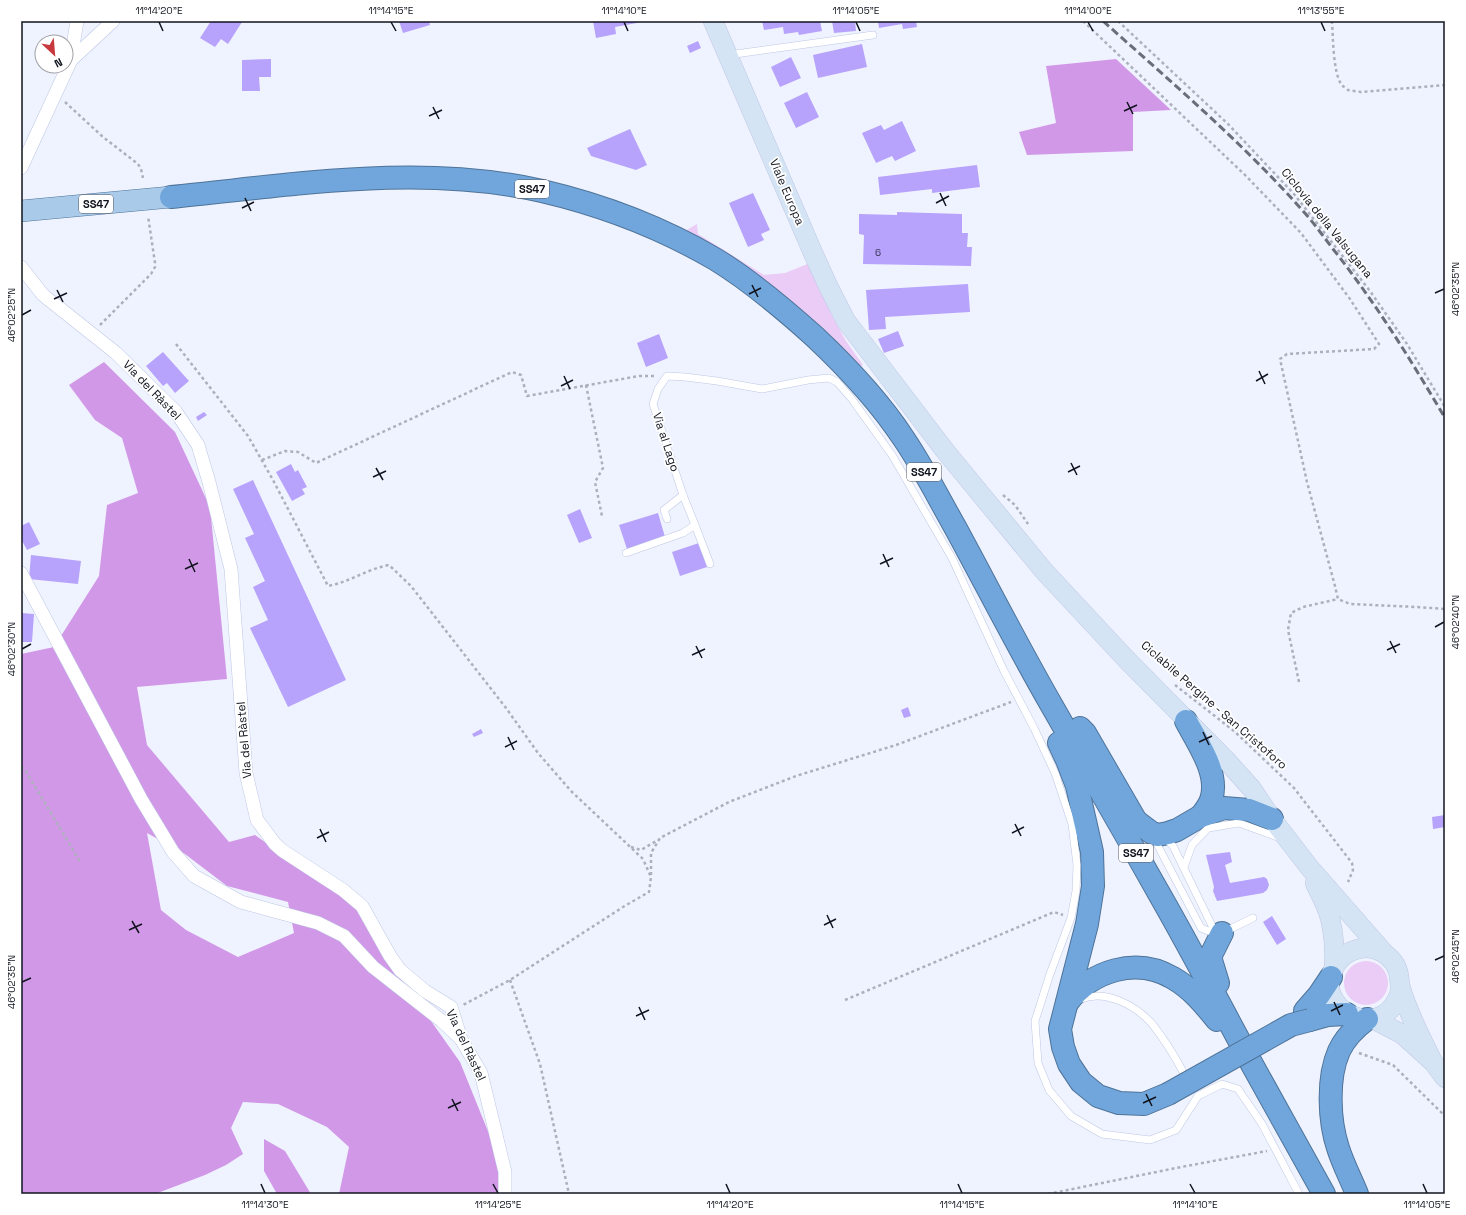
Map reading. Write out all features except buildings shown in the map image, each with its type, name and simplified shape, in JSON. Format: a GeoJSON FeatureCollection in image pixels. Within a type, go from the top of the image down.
{"type":"FeatureCollection","features":[{"type":"Feature","properties":{"kind":"highway","name":"SS47"},"geometry":{"type":"LineString","coordinates":[[171,197],[392,177],[446,178],[492,182],[542,191],[632,218],[675,238],[715,259],[786,310],[844,364],[876,401],[903,437],[924,472],[1035,676],[1162,898],[1253,1067],[1324,1194]]}},
{"type":"Feature","properties":{"kind":"highway"},"geometry":{"type":"LineString","coordinates":[[1035,676],[1085,733],[1136,821],[1152,834],[1158,835],[1177,830],[1201,816],[1224,808],[1249,810],[1272,819]]}},
{"type":"Feature","properties":{"kind":"highway"},"geometry":{"type":"LineString","coordinates":[[1035,676],[1054,732],[1077,786],[1092,852],[1094,886],[1087,924],[1060,1029],[1063,1047],[1069,1064],[1081,1082],[1098,1096],[1119,1103],[1144,1104],[1168,1094],[1302,1019],[1328,1015],[1362,1017]]}},
{"type":"Feature","properties":{"kind":"highway"},"geometry":{"type":"LineString","coordinates":[[1186,721],[1210,768],[1213,778],[1214,789],[1211,801],[1201,816]]}},
{"type":"Feature","properties":{"kind":"highway"},"geometry":{"type":"LineString","coordinates":[[1219,934],[1210,957],[1234,1031]]}},
{"type":"Feature","properties":{"kind":"highway"},"geometry":{"type":"LineString","coordinates":[[1066,1004],[1073,995],[1089,981],[1109,972],[1131,968],[1142,968],[1163,973],[1190,990],[1202,1000],[1253,1067]]}},
{"type":"Feature","properties":{"kind":"highway"},"geometry":{"type":"LineString","coordinates":[[1302,1019],[1332,973]]}},
{"type":"Feature","properties":{"kind":"highway"},"geometry":{"type":"LineString","coordinates":[[1357,1194],[1336,1142],[1332,1120],[1331,1090],[1336,1059],[1340,1050],[1362,1017]]}},
{"type":"Feature","properties":{"kind":"main road","name":"Viale Europa"},"geometry":{"type":"LineString","coordinates":[[713,21],[829,288],[846,321],[951,458],[1044,572],[1186,721],[1226,760],[1252,789],[1272,819],[1309,867]]}},
{"type":"Feature","properties":{"kind":"main road","name":"SS47"},"geometry":{"type":"LineString","coordinates":[[21,211],[171,197]]}},
{"type":"Feature","properties":{"kind":"main road"},"geometry":{"type":"LineString","coordinates":[[1309,867],[1386,955],[1393,961],[1398,969],[1400,988],[1399,994],[1393,1005],[1383,1014],[1362,1017]]}},
{"type":"Feature","properties":{"kind":"main road"},"geometry":{"type":"LineString","coordinates":[[1309,867],[1330,917],[1334,943],[1330,986],[1332,994],[1340,1008],[1402,1034],[1433,1062]]}},
{"type":"Feature","properties":{"kind":"main road"},"geometry":{"type":"LineString","coordinates":[[1332,973],[1339,961],[1345,955],[1357,949],[1370,949],[1379,951],[1386,955]]}},
{"type":"Feature","properties":{"kind":"main road"},"geometry":{"type":"LineString","coordinates":[[1400,988],[1412,1022],[1433,1062],[1445,1078]]}},
{"type":"Feature","properties":{"kind":"street"},"geometry":{"type":"LineString","coordinates":[[76,55],[73,46],[77,21]]}},
{"type":"Feature","properties":{"kind":"street"},"geometry":{"type":"LineString","coordinates":[[21,168],[71,60],[112,21]]}},
{"type":"Feature","properties":{"kind":"street","name":"Via del Ràstel"},"geometry":{"type":"LineString","coordinates":[[21,267],[43,295],[116,353],[176,412],[198,445],[231,569],[246,773],[258,823],[275,844],[283,851],[342,890],[362,906],[390,956],[400,970],[425,992],[451,1007],[461,1039],[482,1073],[505,1172],[505,1194]]}},
{"type":"Feature","properties":{"kind":"street"},"geometry":{"type":"LineString","coordinates":[[21,572],[141,799],[173,852],[194,876],[241,902],[318,923],[344,936],[373,967],[442,1021],[461,1039]]}},
{"type":"Feature","properties":{"kind":"lane"},"geometry":{"type":"LineString","coordinates":[[728,56],[873,35]]}},
{"type":"Feature","properties":{"kind":"lane"},"geometry":{"type":"LineString","coordinates":[[666,376],[717,381],[762,389],[808,380],[829,378],[837,382],[851,398],[892,455],[952,558],[1004,671],[1034,728],[1055,774],[1072,824],[1077,865],[1076,891],[1071,918],[1050,974],[1035,1021],[1038,1063],[1049,1090],[1071,1116],[1102,1134],[1150,1140],[1176,1130],[1198,1096],[1222,1084],[1238,1089],[1262,1124],[1299,1194]]}},
{"type":"Feature","properties":{"kind":"lane","name":"Via al Lago"},"geometry":{"type":"LineString","coordinates":[[666,376],[658,389],[653,404],[683,495],[710,564]]}},
{"type":"Feature","properties":{"kind":"lane"},"geometry":{"type":"LineString","coordinates":[[667,519],[664,510],[683,495]]}},
{"type":"Feature","properties":{"kind":"lane"},"geometry":{"type":"LineString","coordinates":[[626,553],[683,533],[695,525]]}},
{"type":"Feature","properties":{"kind":"lane"},"geometry":{"type":"LineString","coordinates":[[1184,868],[1192,845],[1208,828],[1239,823],[1290,842]]}},
{"type":"Feature","properties":{"kind":"lane"},"geometry":{"type":"LineString","coordinates":[[1219,934],[1170,842],[1158,835],[1157,844],[1201,928],[1219,934],[1253,918]]}},
{"type":"Feature","properties":{"kind":"lane"},"geometry":{"type":"LineString","coordinates":[[1066,1004],[1087,996],[1107,996],[1130,1005],[1152,1024],[1182,1070]]}},
{"type":"Feature","properties":{"kind":"path"},"geometry":{"type":"LineString","coordinates":[[1083,21],[1245,175],[1301,233],[1350,299],[1379,344],[1374,349],[1287,354],[1280,359],[1307,482],[1338,600]]}},
{"type":"Feature","properties":{"kind":"path","name":"Ciclovia della Valsugana"},"geometry":{"type":"LineString","coordinates":[[1118,21],[1228,124],[1294,194],[1370,291],[1407,344],[1445,407]]}},
{"type":"Feature","properties":{"kind":"path"},"geometry":{"type":"LineString","coordinates":[[1332,21],[1337,72],[1341,84],[1348,90],[1361,92],[1445,85]]}},
{"type":"Feature","properties":{"kind":"path"},"geometry":{"type":"LineString","coordinates":[[56,93],[103,137],[138,164],[142,178]]}},
{"type":"Feature","properties":{"kind":"path"},"geometry":{"type":"LineString","coordinates":[[91,334],[153,270],[155,263],[148,216]]}},
{"type":"Feature","properties":{"kind":"path"},"geometry":{"type":"LineString","coordinates":[[176,344],[248,436],[273,480],[328,586],[341,584],[375,567],[389,565],[411,586],[506,708],[538,753],[571,791],[643,859],[651,877]]}},
{"type":"Feature","properties":{"kind":"path"},"geometry":{"type":"LineString","coordinates":[[262,460],[285,451],[298,452],[316,463],[512,372],[521,375],[527,396],[586,384],[639,376],[666,376]]}},
{"type":"Feature","properties":{"kind":"path"},"geometry":{"type":"LineString","coordinates":[[586,384],[603,468],[595,482],[602,516]]}},
{"type":"Feature","properties":{"kind":"path"},"geometry":{"type":"LineString","coordinates":[[998,491],[1015,505],[1029,527]]}},
{"type":"Feature","properties":{"kind":"path"},"geometry":{"type":"LineString","coordinates":[[1299,682],[1288,630],[1291,613],[1303,607],[1338,600],[1350,604],[1445,609]]}},
{"type":"Feature","properties":{"kind":"path","name":"Ciclabile Pergine - San Cristoforo"},"geometry":{"type":"LineString","coordinates":[[1173,683],[1234,731],[1294,788],[1352,863],[1354,870],[1348,882]]}},
{"type":"Feature","properties":{"kind":"path"},"geometry":{"type":"LineString","coordinates":[[628,846],[641,850],[660,838],[729,802],[790,778],[896,746],[1019,699]]}},
{"type":"Feature","properties":{"kind":"path"},"geometry":{"type":"LineString","coordinates":[[21,767],[25,770],[81,864]]}},
{"type":"Feature","properties":{"kind":"path"},"geometry":{"type":"LineString","coordinates":[[451,1007],[455,1010],[510,980],[623,907],[649,892],[651,877],[651,853],[660,838]]}},
{"type":"Feature","properties":{"kind":"path"},"geometry":{"type":"LineString","coordinates":[[845,1000],[1054,912],[1071,918]]}},
{"type":"Feature","properties":{"kind":"path"},"geometry":{"type":"LineString","coordinates":[[510,980],[540,1064],[569,1194]]}},
{"type":"Feature","properties":{"kind":"path"},"geometry":{"type":"LineString","coordinates":[[1359,1053],[1393,1065],[1445,1116]]}},
{"type":"Feature","properties":{"kind":"path"},"geometry":{"type":"LineString","coordinates":[[1048,1194],[1176,1168],[1276,1150]]}},
{"type":"Feature","properties":{"kind":"shaded area"},"geometry":{"type":"Polygon","coordinates":[[[1116,59],[1171,110],[1133,112],[1133,151],[1027,155],[1019,132],[1056,123],[1046,66],[1116,59]]]}},
{"type":"Feature","properties":{"kind":"shaded area"},"geometry":{"type":"Polygon","coordinates":[[[697,224],[698,234],[764,275],[785,273],[810,263],[832,316],[846,341],[863,365],[861,366],[823,328],[770,285],[685,231],[697,224]]]}},
{"type":"Feature","properties":{"kind":"shaded area"},"geometry":{"type":"Polygon","coordinates":[[[104,362],[175,432],[210,507],[227,679],[137,687],[147,745],[229,842],[255,835],[365,914],[390,963],[460,1062],[498,1156],[500,1194],[339,1194],[349,1147],[327,1127],[278,1104],[243,1102],[231,1128],[243,1154],[226,1165],[205,1175],[155,1194],[21,1194],[21,654],[54,647],[99,576],[107,505],[138,493],[122,438],[95,420],[69,385],[104,362]],[[147,833],[161,910],[186,930],[238,957],[294,933],[288,902],[227,886],[185,854],[147,833]]]}},
{"type":"Feature","properties":{"kind":"shaded area"},"geometry":{"type":"Polygon","coordinates":[[[1362,961],[1370,961],[1382,967],[1388,979],[1388,987],[1382,999],[1370,1005],[1362,1005],[1350,999],[1344,987],[1344,979],[1350,967],[1362,961]]]}},
{"type":"Feature","properties":{"kind":"shaded area"},"geometry":{"type":"Polygon","coordinates":[[[264,1139],[285,1151],[311,1194],[277,1194],[264,1171],[264,1139]]]}},
{"type":"Feature","properties":{"kind":"railway"},"geometry":{"type":"LineString","coordinates":[[1103,21],[1231,137],[1256,161],[1307,216],[1378,310],[1445,418]]}}]}
